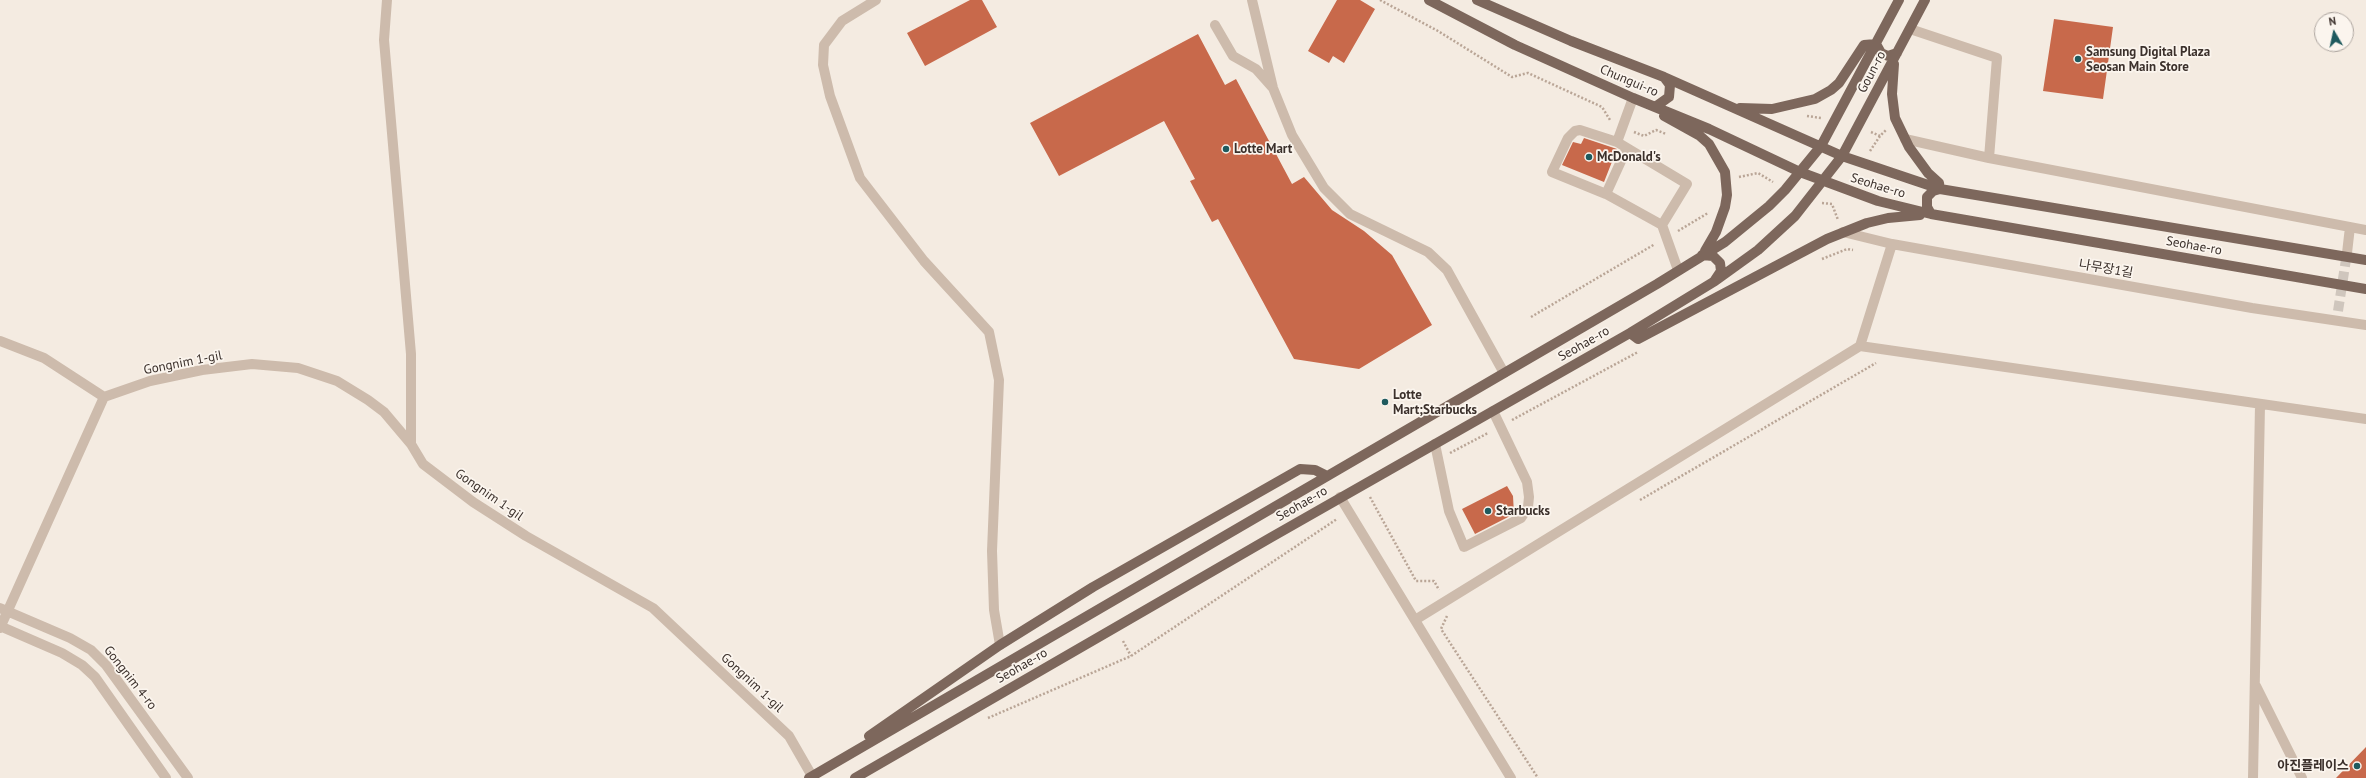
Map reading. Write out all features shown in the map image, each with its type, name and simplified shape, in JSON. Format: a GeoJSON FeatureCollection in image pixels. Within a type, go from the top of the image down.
{"type":"FeatureCollection","features":[{"type":"Feature","properties":{"kind":"main road","name":"Chungui-ro"},"geometry":{"type":"LineString","coordinates":[[1429,0],[1515,45],[1633,98],[1710,129],[1800,172],[1822,180]]}},
{"type":"Feature","properties":{"kind":"main road","name":"Chungui-ro"},"geometry":{"type":"LineString","coordinates":[[1477,0],[1571,41],[1664,77],[1842,156]]}},
{"type":"Feature","properties":{"kind":"main road","name":"Goun-ro"},"geometry":{"type":"LineString","coordinates":[[1800,172],[1821,146],[1900,0]]}},
{"type":"Feature","properties":{"kind":"main road","name":"Goun-ro"},"geometry":{"type":"LineString","coordinates":[[1822,180],[1842,156],[1925,0]]}},
{"type":"Feature","properties":{"kind":"main road"},"geometry":{"type":"LineString","coordinates":[[1630,333],[1638,339],[1808,247],[1843,232],[1888,218],[1931,214],[1927,207],[1927,197],[1933,191],[1940,189],[1939,183],[1928,173],[1905,139],[1895,118],[1892,81],[1897,53],[1884,55],[1879,51],[1876,44],[1864,44],[1839,83],[1831,90],[1815,98],[1795,105],[1761,110],[1720,103]]}},
{"type":"Feature","properties":{"kind":"main road"},"geometry":{"type":"LineString","coordinates":[[1664,77],[1670,85],[1669,97],[1655,107],[1658,113],[1700,136],[1709,144],[1721,162],[1726,179],[1727,195],[1725,207],[1711,242],[1702,255],[1713,256],[1720,263],[1720,271],[1715,281]]}},
{"type":"Feature","properties":{"kind":"main road","name":"Seohae-ro"},"geometry":{"type":"LineString","coordinates":[[1842,156],[1940,189],[2366,260]]}},
{"type":"Feature","properties":{"kind":"main road","name":"Seohae-ro"},"geometry":{"type":"LineString","coordinates":[[810,777],[1504,373],[1725,242],[1755,218],[1785,190],[1800,172]]}},
{"type":"Feature","properties":{"kind":"main road","name":"Seohae-ro"},"geometry":{"type":"LineString","coordinates":[[857,777],[1340,497],[1630,333],[1715,281],[1758,250],[1795,216],[1822,180],[1878,201],[1931,214],[2366,289]]}},
{"type":"Feature","properties":{"kind":"main road"},"geometry":{"type":"LineString","coordinates":[[810,777],[1000,645],[1093,587],[1300,469],[1315,470],[1327,476]]}},
{"type":"Feature","properties":{"kind":"street"},"geometry":{"type":"LineString","coordinates":[[387,0],[384,40],[411,354],[411,444]]}},
{"type":"Feature","properties":{"kind":"street"},"geometry":{"type":"LineString","coordinates":[[876,0],[842,21],[824,45],[823,65],[830,96],[860,178],[924,261],[989,332],[999,380],[992,551],[994,610],[1000,645]]}},
{"type":"Feature","properties":{"kind":"street"},"geometry":{"type":"LineString","coordinates":[[1252,0],[1273,88],[1292,135],[1324,188],[1350,214],[1428,252],[1447,270],[1504,373]]}},
{"type":"Feature","properties":{"kind":"street"},"geometry":{"type":"LineString","coordinates":[[1215,25],[1233,56],[1256,69],[1273,88]]}},
{"type":"Feature","properties":{"kind":"street"},"geometry":{"type":"LineString","coordinates":[[1910,29],[1997,58],[1989,158]]}},
{"type":"Feature","properties":{"kind":"street"},"geometry":{"type":"LineString","coordinates":[[1617,142],[1633,98]]}},
{"type":"Feature","properties":{"kind":"street"},"geometry":{"type":"LineString","coordinates":[[1662,225],[1687,184],[1617,142],[1586,131],[1575,131],[1568,138],[1552,172],[1606,194],[1662,225],[1678,270]]}},
{"type":"Feature","properties":{"kind":"street"},"geometry":{"type":"LineString","coordinates":[[1905,139],[1989,158],[2366,230]]}},
{"type":"Feature","properties":{"kind":"street"},"geometry":{"type":"LineString","coordinates":[[1606,194],[1627,148]]}},
{"type":"Feature","properties":{"kind":"street"},"geometry":{"type":"LineString","coordinates":[[2347,253],[2350,227]]}},
{"type":"Feature","properties":{"kind":"street","name":"나무장1길"},"geometry":{"type":"LineString","coordinates":[[1843,232],[1892,244],[2336,322],[2366,325]]}},
{"type":"Feature","properties":{"kind":"street"},"geometry":{"type":"LineString","coordinates":[[1860,346],[1892,244]]}},
{"type":"Feature","properties":{"kind":"street"},"geometry":{"type":"LineString","coordinates":[[2336,322],[2338,311]]}},
{"type":"Feature","properties":{"kind":"street"},"geometry":{"type":"LineString","coordinates":[[0,341],[44,358],[104,397],[4,610],[0,627],[62,653],[82,665],[95,677],[166,778]]}},
{"type":"Feature","properties":{"kind":"street"},"geometry":{"type":"LineString","coordinates":[[1415,620],[1448,605],[1860,346],[2366,419]]}},
{"type":"Feature","properties":{"kind":"street","name":"Gongnim 1-gil"},"geometry":{"type":"LineString","coordinates":[[104,397],[150,381],[202,370],[252,364],[298,368],[337,381],[368,400],[384,412],[411,444],[423,464],[473,502],[526,536],[653,608],[789,736],[810,777]]}},
{"type":"Feature","properties":{"kind":"street"},"geometry":{"type":"LineString","coordinates":[[2253,778],[2260,404]]}},
{"type":"Feature","properties":{"kind":"street"},"geometry":{"type":"LineString","coordinates":[[1435,444],[1449,511],[1464,547],[1521,518],[1528,507],[1529,497],[1527,482],[1493,411]]}},
{"type":"Feature","properties":{"kind":"street"},"geometry":{"type":"LineString","coordinates":[[1340,497],[1511,778]]}},
{"type":"Feature","properties":{"kind":"street","name":"Gongnim 4-ro"},"geometry":{"type":"LineString","coordinates":[[4,610],[70,638],[91,650],[106,664],[188,778]]}},
{"type":"Feature","properties":{"kind":"street"},"geometry":{"type":"LineString","coordinates":[[2255,684],[2302,778]]}},
{"type":"Feature","properties":{"kind":"path"},"geometry":{"type":"LineString","coordinates":[[1380,0],[1438,31],[1512,77],[1528,73],[1602,107],[1612,122],[1623,127],[1644,136],[1656,130],[1668,136]]}},
{"type":"Feature","properties":{"kind":"path"},"geometry":{"type":"LineString","coordinates":[[1862,163],[1880,136]]}},
{"type":"Feature","properties":{"kind":"path"},"geometry":{"type":"LineString","coordinates":[[1726,179],[1758,173]]}},
{"type":"Feature","properties":{"kind":"path"},"geometry":{"type":"LineString","coordinates":[[1806,200],[1832,204],[1843,232]]}},
{"type":"Feature","properties":{"kind":"path"},"geometry":{"type":"LineString","coordinates":[[1531,317],[1710,212]]}},
{"type":"Feature","properties":{"kind":"path"},"geometry":{"type":"LineString","coordinates":[[1817,261],[1847,249],[1861,252]]}},
{"type":"Feature","properties":{"kind":"path"},"geometry":{"type":"LineString","coordinates":[[1438,460],[1645,349]]}},
{"type":"Feature","properties":{"kind":"path"},"geometry":{"type":"LineString","coordinates":[[1636,502],[1876,363],[1884,364]]}},
{"type":"Feature","properties":{"kind":"path"},"geometry":{"type":"LineString","coordinates":[[988,719],[1131,656],[1375,494]]}},
{"type":"Feature","properties":{"kind":"path"},"geometry":{"type":"LineString","coordinates":[[1370,498],[1416,581],[1434,580],[1448,605],[1441,629],[1538,778]]}},
{"type":"Feature","properties":{"kind":"path"},"geometry":{"type":"LineString","coordinates":[[1124,641],[1131,656]]}},
{"type":"Feature","properties":{"kind":"building"},"geometry":{"type":"Polygon","coordinates":[[[970,0],[982,0],[997,27],[925,66],[907,33],[970,0]]]}},
{"type":"Feature","properties":{"kind":"building"},"geometry":{"type":"Polygon","coordinates":[[[1337,0],[1360,0],[1375,9],[1344,63],[1333,56],[1329,63],[1308,51],[1337,0]]]}},
{"type":"Feature","properties":{"kind":"building","name":"Samsung Digital Plaza Seosan Main Store"},"geometry":{"type":"Polygon","coordinates":[[[2054,19],[2113,27],[2103,99],[2043,91],[2054,19]]]}},
{"type":"Feature","properties":{"kind":"building"},"geometry":{"type":"Polygon","coordinates":[[[1198,34],[1225,85],[1236,79],[1292,184],[1304,177],[1332,210],[1364,231],[1392,255],[1432,325],[1359,369],[1294,359],[1218,219],[1212,222],[1190,181],[1195,179],[1164,121],[1059,176],[1030,123],[1198,34]]]}},
{"type":"Feature","properties":{"kind":"building","name":"McDonald's"},"geometry":{"type":"Polygon","coordinates":[[[1584,138],[1617,149],[1604,182],[1562,165],[1573,142],[1581,144],[1584,138]]]}},
{"type":"Feature","properties":{"kind":"building","name":"Starbucks"},"geometry":{"type":"Polygon","coordinates":[[[1507,486],[1513,496],[1514,514],[1475,534],[1462,509],[1507,486]]]}},
{"type":"Feature","properties":{"kind":"building","name":"아진플레이스"},"geometry":{"type":"Polygon","coordinates":[[[2366,747],[2366,778],[2336,778],[2366,747]]]}},
{"type":"Feature","properties":{"kind":"tunnel"},"geometry":{"type":"LineString","coordinates":[[2338,311],[2347,253]]}},
{"type":"Feature","properties":{"kind":"place","name":"Samsung Digital Plaza Seosan Main Store"},"geometry":{"type":"Point","coordinates":[2078,59]}},
{"type":"Feature","properties":{"kind":"place","name":"Lotte Mart"},"geometry":{"type":"Point","coordinates":[1226,149]}},
{"type":"Feature","properties":{"kind":"place","name":"McDonald's"},"geometry":{"type":"Point","coordinates":[1589,157]}},
{"type":"Feature","properties":{"kind":"place","name":"Lotte Mart;Starbucks"},"geometry":{"type":"Point","coordinates":[1385,402]}},
{"type":"Feature","properties":{"kind":"place","name":"Starbucks"},"geometry":{"type":"Point","coordinates":[1488,511]}},
{"type":"Feature","properties":{"kind":"place","name":"아진플레이스"},"geometry":{"type":"Point","coordinates":[2357,766]}}]}
